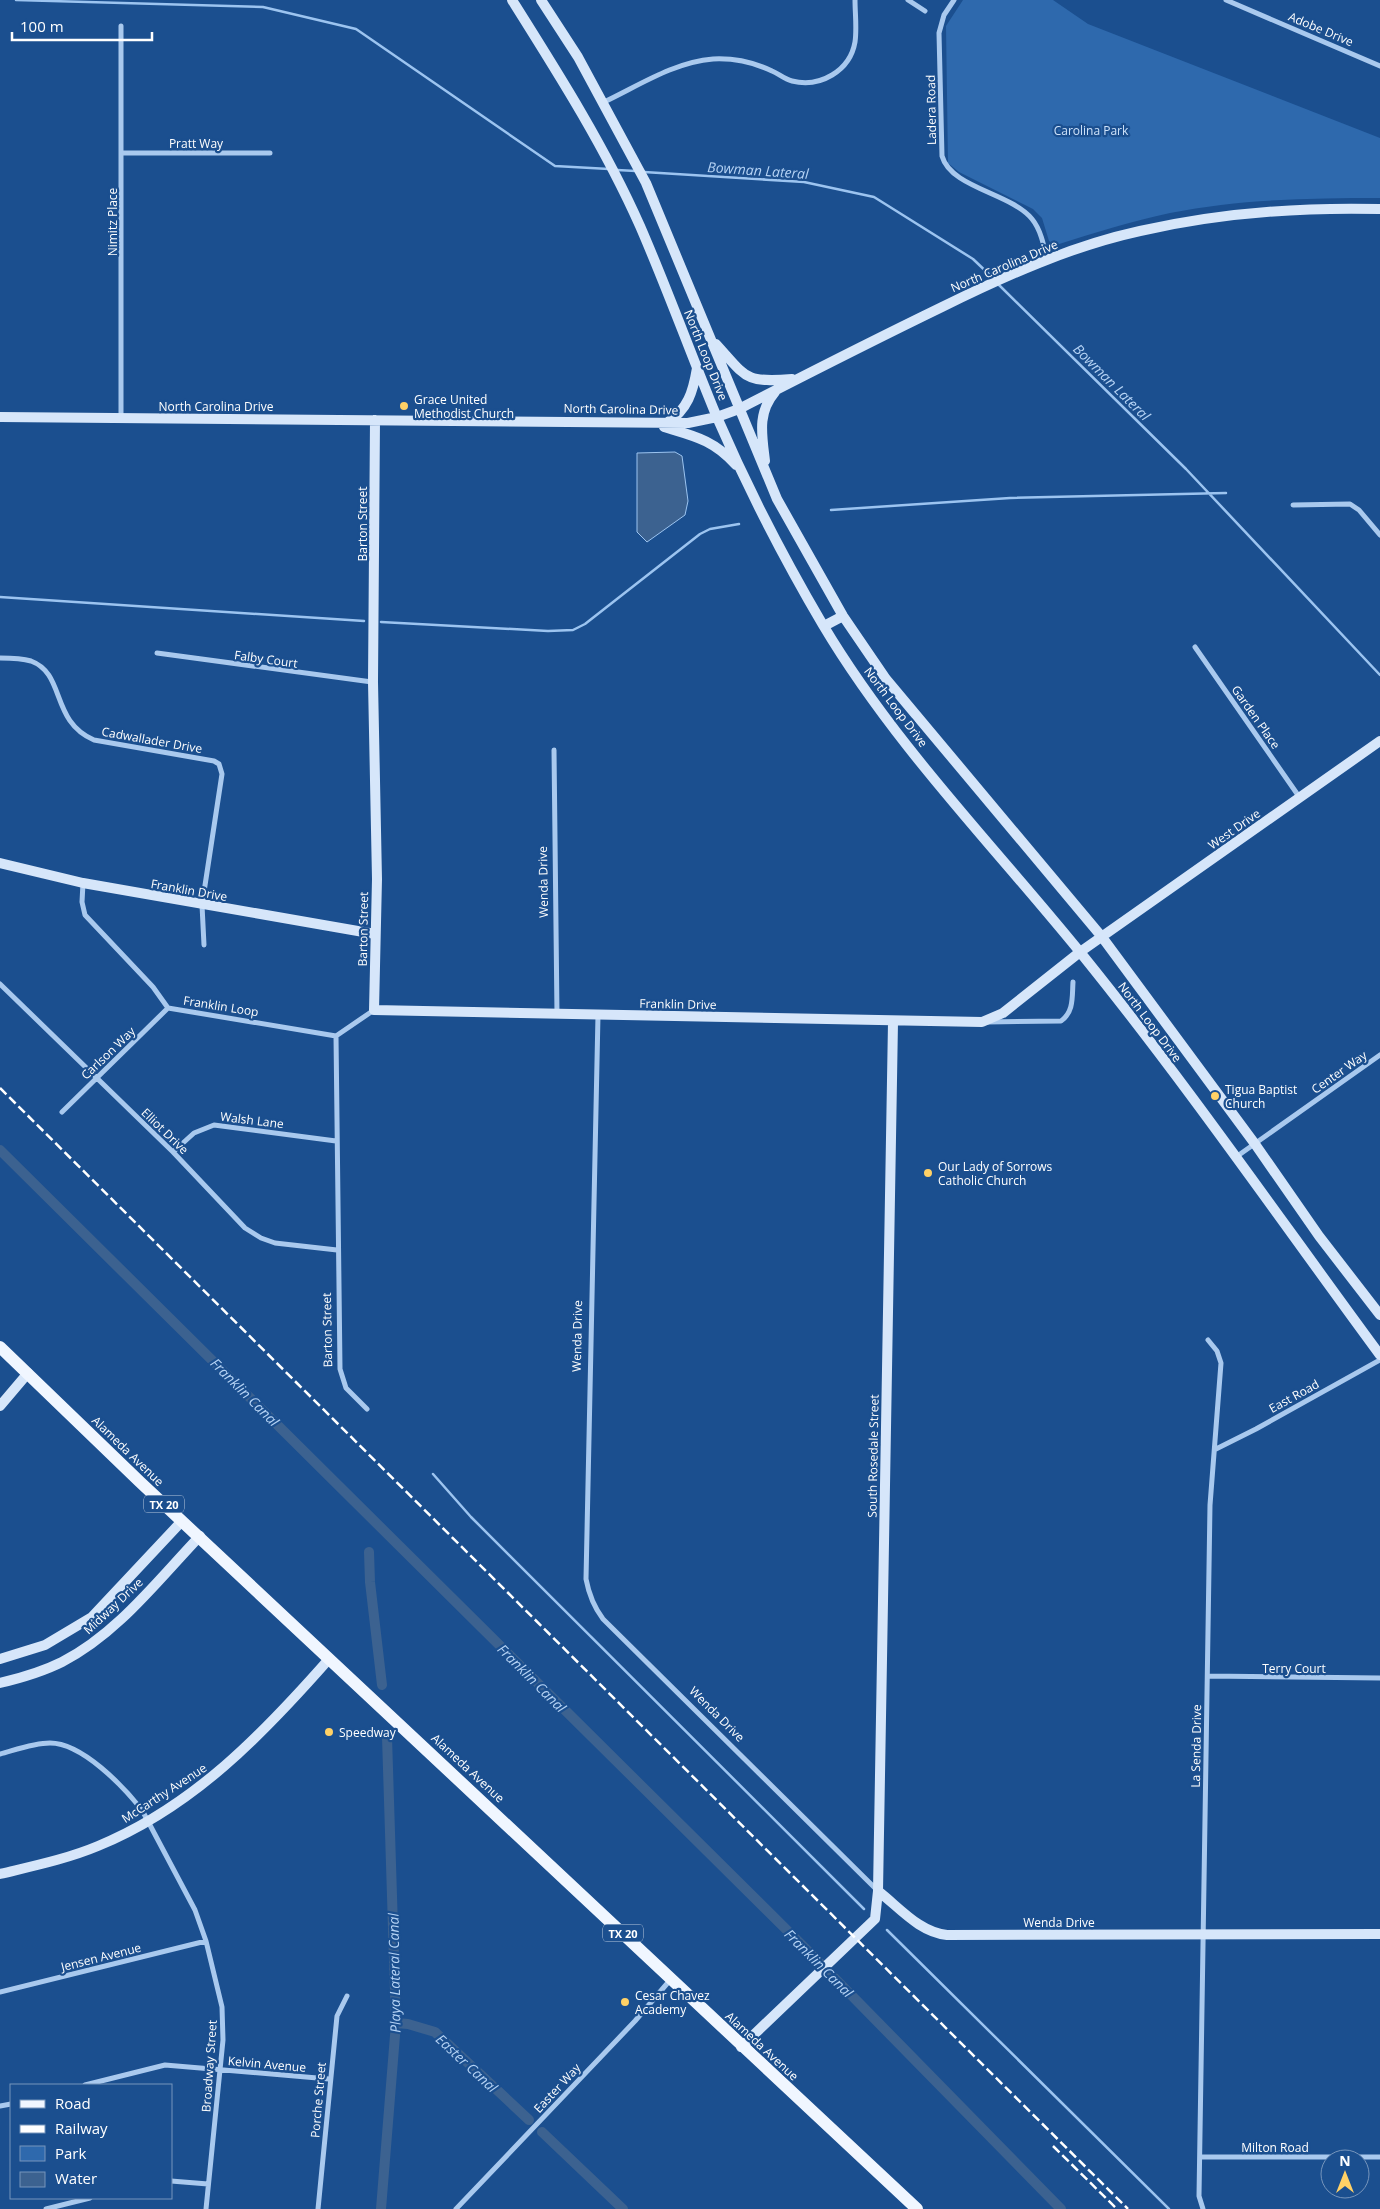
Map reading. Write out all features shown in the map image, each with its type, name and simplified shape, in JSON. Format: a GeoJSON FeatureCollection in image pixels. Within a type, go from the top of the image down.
{"type":"FeatureCollection","features":[{"type":"Feature","properties":{"kind":"main road","name":"North Loop Drive"},"geometry":{"type":"LineString","coordinates":[[512,0],[602,151],[640,225],[717,417],[760,511],[824,626],[861,682],[926,766],[1138,1025],[1380,1356]]}},
{"type":"Feature","properties":{"kind":"main road","name":"North Loop Drive"},"geometry":{"type":"LineString","coordinates":[[541,0],[578,57],[604,102],[650,191],[778,499],[843,616],[886,679],[1102,937],[1255,1144],[1319,1236],[1380,1315]]}},
{"type":"Feature","properties":{"kind":"main road","name":"North Carolina Drive"},"geometry":{"type":"LineString","coordinates":[[0,417],[666,424],[717,417],[739,409],[1016,272],[1140,230],[1218,216],[1289,209],[1380,209]]}},
{"type":"Feature","properties":{"kind":"main road"},"geometry":{"type":"LineString","coordinates":[[712,339],[752,379],[761,382],[798,379]]}},
{"type":"Feature","properties":{"kind":"main road"},"geometry":{"type":"LineString","coordinates":[[666,424],[679,415],[688,403],[697,367]]}},
{"type":"Feature","properties":{"kind":"main road"},"geometry":{"type":"LineString","coordinates":[[767,474],[761,430],[762,415],[768,401],[778,389]]}},
{"type":"Feature","properties":{"kind":"main road","name":"Barton Street"},"geometry":{"type":"LineString","coordinates":[[374,1010],[376,812],[373,682],[375,420]]}},
{"type":"Feature","properties":{"kind":"main road"},"geometry":{"type":"LineString","coordinates":[[654,424],[704,439],[726,454],[743,473]]}},
{"type":"Feature","properties":{"kind":"main road"},"geometry":{"type":"LineString","coordinates":[[824,626],[843,616]]}},
{"type":"Feature","properties":{"kind":"main road","name":"West Drive"},"geometry":{"type":"LineString","coordinates":[[1102,937],[1380,742]]}},
{"type":"Feature","properties":{"kind":"main road","name":"Franklin Drive"},"geometry":{"type":"LineString","coordinates":[[0,863],[83,883],[375,934]]}},
{"type":"Feature","properties":{"kind":"main road","name":"Franklin Drive"},"geometry":{"type":"LineString","coordinates":[[374,1010],[893,1022],[982,1022],[1003,1013],[1102,937]]}},
{"type":"Feature","properties":{"kind":"main road","name":"South Rosedale Street"},"geometry":{"type":"LineString","coordinates":[[741,2047],[875,1919],[878,1891],[893,1022]]}},
{"type":"Feature","properties":{"kind":"main road","name":"Alameda Avenue"},"geometry":{"type":"LineString","coordinates":[[0,1348],[182,1521],[672,1979],[741,2047],[916,2209]]}},
{"type":"Feature","properties":{"kind":"main road"},"geometry":{"type":"LineString","coordinates":[[0,1406],[28,1373]]}},
{"type":"Feature","properties":{"kind":"main road","name":"Midway Drive"},"geometry":{"type":"LineString","coordinates":[[0,1659],[45,1645],[92,1617],[182,1521]]}},
{"type":"Feature","properties":{"kind":"main road","name":"Midway Drive"},"geometry":{"type":"LineString","coordinates":[[0,1683],[40,1672],[84,1649],[132,1608],[200,1536]]}},
{"type":"Feature","properties":{"kind":"main road","name":"McCarthy Avenue"},"geometry":{"type":"LineString","coordinates":[[0,1874],[78,1854],[123,1834],[193,1793],[246,1748],[329,1659]]}},
{"type":"Feature","properties":{"kind":"main road","name":"Wenda Drive"},"geometry":{"type":"LineString","coordinates":[[878,1891],[923,1928],[934,1934],[1380,1934]]}},
{"type":"Feature","properties":{"kind":"street"},"geometry":{"type":"LineString","coordinates":[[604,102],[672,70],[690,63],[712,59],[747,62],[802,83],[823,80],[844,66],[853,51],[855,40],[855,0]]}},
{"type":"Feature","properties":{"kind":"street"},"geometry":{"type":"LineString","coordinates":[[908,0],[925,12]]}},
{"type":"Feature","properties":{"kind":"street","name":"Ladera Road"},"geometry":{"type":"LineString","coordinates":[[954,0],[944,15],[939,33],[942,156],[944,163],[954,173],[1024,210],[1038,229],[1047,260]]}},
{"type":"Feature","properties":{"kind":"street","name":"Adobe Drive"},"geometry":{"type":"LineString","coordinates":[[1226,0],[1380,66]]}},
{"type":"Feature","properties":{"kind":"street","name":"Nimitz Place"},"geometry":{"type":"LineString","coordinates":[[121,26],[121,418]]}},
{"type":"Feature","properties":{"kind":"street","name":"Pratt Way"},"geometry":{"type":"LineString","coordinates":[[122,153],[270,153]]}},
{"type":"Feature","properties":{"kind":"street"},"geometry":{"type":"LineString","coordinates":[[1293,505],[1350,504],[1360,510],[1380,535]]}},
{"type":"Feature","properties":{"kind":"street","name":"Garden Place"},"geometry":{"type":"LineString","coordinates":[[1196,647],[1300,798]]}},
{"type":"Feature","properties":{"kind":"street","name":"Falby Court"},"geometry":{"type":"LineString","coordinates":[[158,653],[373,682]]}},
{"type":"Feature","properties":{"kind":"street","name":"Cadwallader Drive"},"geometry":{"type":"LineString","coordinates":[[0,658],[24,659],[41,667],[53,682],[66,716],[76,730],[84,736],[94,740],[214,760],[219,764],[222,774],[202,905],[204,945]]}},
{"type":"Feature","properties":{"kind":"street","name":"Wenda Drive"},"geometry":{"type":"LineString","coordinates":[[554,750],[557,1014]]}},
{"type":"Feature","properties":{"kind":"street","name":"Franklin Loop"},"geometry":{"type":"LineString","coordinates":[[83,883],[82,902],[85,915],[153,987],[168,1008],[336,1036]]}},
{"type":"Feature","properties":{"kind":"street","name":"Franklin Drive"},"geometry":{"type":"LineString","coordinates":[[982,1022],[1061,1021],[1069,1014],[1071,1008],[1073,982]]}},
{"type":"Feature","properties":{"kind":"street","name":"Elliot Drive"},"geometry":{"type":"LineString","coordinates":[[0,984],[173,1152],[252,1233],[275,1243],[337,1250]]}},
{"type":"Feature","properties":{"kind":"street","name":"Carlson Way"},"geometry":{"type":"LineString","coordinates":[[62,1112],[168,1008]]}},
{"type":"Feature","properties":{"kind":"street"},"geometry":{"type":"LineString","coordinates":[[336,1036],[374,1010]]}},
{"type":"Feature","properties":{"kind":"street","name":"Wenda Drive"},"geometry":{"type":"LineString","coordinates":[[598,1015],[590,1312],[586,1579],[588,1591],[596,1610],[604,1619],[878,1891]]}},
{"type":"Feature","properties":{"kind":"street","name":"Barton Street"},"geometry":{"type":"LineString","coordinates":[[336,1036],[337,1250],[340,1369],[346,1388],[367,1409]]}},
{"type":"Feature","properties":{"kind":"street","name":"Center Way"},"geometry":{"type":"LineString","coordinates":[[1236,1157],[1380,1056]]}},
{"type":"Feature","properties":{"kind":"street","name":"Walsh Lane"},"geometry":{"type":"LineString","coordinates":[[173,1152],[194,1132],[214,1125],[336,1141]]}},
{"type":"Feature","properties":{"kind":"street","name":"La Senda Drive"},"geometry":{"type":"LineString","coordinates":[[1203,2209],[1199,2196],[1211,1497],[1221,1359],[1208,1340]]}},
{"type":"Feature","properties":{"kind":"street","name":"East Road"},"geometry":{"type":"LineString","coordinates":[[1216,1448],[1256,1429],[1380,1360]]}},
{"type":"Feature","properties":{"kind":"street","name":"Terry Court"},"geometry":{"type":"LineString","coordinates":[[1208,1676],[1380,1678]]}},
{"type":"Feature","properties":{"kind":"street","name":"Broadway Street"},"geometry":{"type":"LineString","coordinates":[[0,1754],[47,1743],[66,1746],[89,1759],[134,1800],[148,1820],[195,1910],[206,1941],[222,2007],[223,2033],[206,2209]]}},
{"type":"Feature","properties":{"kind":"street","name":"Jensen Avenue"},"geometry":{"type":"LineString","coordinates":[[0,1992],[206,1941]]}},
{"type":"Feature","properties":{"kind":"street","name":"Easter Way"},"geometry":{"type":"LineString","coordinates":[[456,2209],[635,2021],[672,1979]]}},
{"type":"Feature","properties":{"kind":"street","name":"Porche Street"},"geometry":{"type":"LineString","coordinates":[[318,2209],[337,2016],[348,1996]]}},
{"type":"Feature","properties":{"kind":"street","name":"Kelvin Avenue"},"geometry":{"type":"LineString","coordinates":[[88,2084],[165,2065],[330,2079]]}},
{"type":"Feature","properties":{"kind":"street","name":"Milton Road"},"geometry":{"type":"LineString","coordinates":[[1200,2157],[1380,2157]]}},
{"type":"Feature","properties":{"kind":"street"},"geometry":{"type":"LineString","coordinates":[[172,2181],[208,2184]]}},
{"type":"Feature","properties":{"kind":"street"},"geometry":{"type":"LineString","coordinates":[[46,2209],[86,2199]]}},
{"type":"Feature","properties":{"kind":"green space","name":"Carolina Park"},"geometry":{"type":"Polygon","coordinates":[[[963,0],[1053,0],[1088,24],[1380,138],[1380,198],[1275,200],[1196,208],[1142,220],[1056,245],[1049,241],[1042,218],[1033,209],[959,172],[948,163],[946,26],[963,0]]]}},
{"type":"Feature","properties":{"kind":"water"},"geometry":{"type":"Polygon","coordinates":[[[675,452],[682,456],[688,501],[685,515],[647,542],[637,532],[637,453],[675,452]]]}},
{"type":"Feature","properties":{"kind":"waterway","name":"Bowman Lateral"},"geometry":{"type":"LineString","coordinates":[[16,0],[263,7],[356,29],[555,166],[609,169]]}},
{"type":"Feature","properties":{"kind":"waterway","name":"Bowman Lateral"},"geometry":{"type":"LineString","coordinates":[[617,170],[636,171]]}},
{"type":"Feature","properties":{"kind":"waterway","name":"Bowman Lateral"},"geometry":{"type":"LineString","coordinates":[[644,172],[804,182],[874,197],[973,259],[994,279]]}},
{"type":"Feature","properties":{"kind":"waterway","name":"Bowman Lateral"},"geometry":{"type":"LineString","coordinates":[[997,283],[1186,469],[1380,675]]}},
{"type":"Feature","properties":{"kind":"waterway"},"geometry":{"type":"LineString","coordinates":[[831,510],[1010,498],[1226,493]]}},
{"type":"Feature","properties":{"kind":"waterway"},"geometry":{"type":"LineString","coordinates":[[381,622],[548,631],[573,630],[585,624],[700,534],[710,529],[739,524]]}},
{"type":"Feature","properties":{"kind":"waterway"},"geometry":{"type":"LineString","coordinates":[[0,597],[364,621]]}},
{"type":"Feature","properties":{"kind":"waterway","name":"Franklin Canal"},"geometry":{"type":"LineString","coordinates":[[0,1150],[810,1953],[1061,2209]]}},
{"type":"Feature","properties":{"kind":"waterway"},"geometry":{"type":"LineString","coordinates":[[433,1474],[471,1517],[864,1909]]}},
{"type":"Feature","properties":{"kind":"waterway","name":"Playa Lateral Canal"},"geometry":{"type":"LineString","coordinates":[[369,1552],[370,1582],[382,1685]]}},
{"type":"Feature","properties":{"kind":"waterway","name":"Playa Lateral Canal"},"geometry":{"type":"LineString","coordinates":[[381,2209],[396,2023],[387,1737]]}},
{"type":"Feature","properties":{"kind":"waterway"},"geometry":{"type":"LineString","coordinates":[[887,1930],[1169,2209]]}},
{"type":"Feature","properties":{"kind":"waterway","name":"Easter Canal"},"geometry":{"type":"LineString","coordinates":[[396,2023],[408,2024],[435,2032],[529,2120]]}},
{"type":"Feature","properties":{"kind":"waterway","name":"Easter Canal"},"geometry":{"type":"LineString","coordinates":[[542,2132],[623,2209]]}},
{"type":"Feature","properties":{"kind":"railway"},"geometry":{"type":"LineString","coordinates":[[0,1088],[1128,2209]]}},
{"type":"Feature","properties":{"kind":"railway"},"geometry":{"type":"LineString","coordinates":[[1053,2146],[1117,2209]]}},
{"type":"Feature","properties":{"kind":"place","name":"Grace United Methodist Church"},"geometry":{"type":"Point","coordinates":[404,406]}},
{"type":"Feature","properties":{"kind":"place","name":"Tigua Baptist Church"},"geometry":{"type":"Point","coordinates":[1215,1096]}},
{"type":"Feature","properties":{"kind":"place","name":"Our Lady of Sorrows Catholic Church"},"geometry":{"type":"Point","coordinates":[928,1173]}},
{"type":"Feature","properties":{"kind":"place","name":"Speedway"},"geometry":{"type":"Point","coordinates":[329,1732]}},
{"type":"Feature","properties":{"kind":"place","name":"Cesar Chavez Academy"},"geometry":{"type":"Point","coordinates":[625,2002]}}]}
